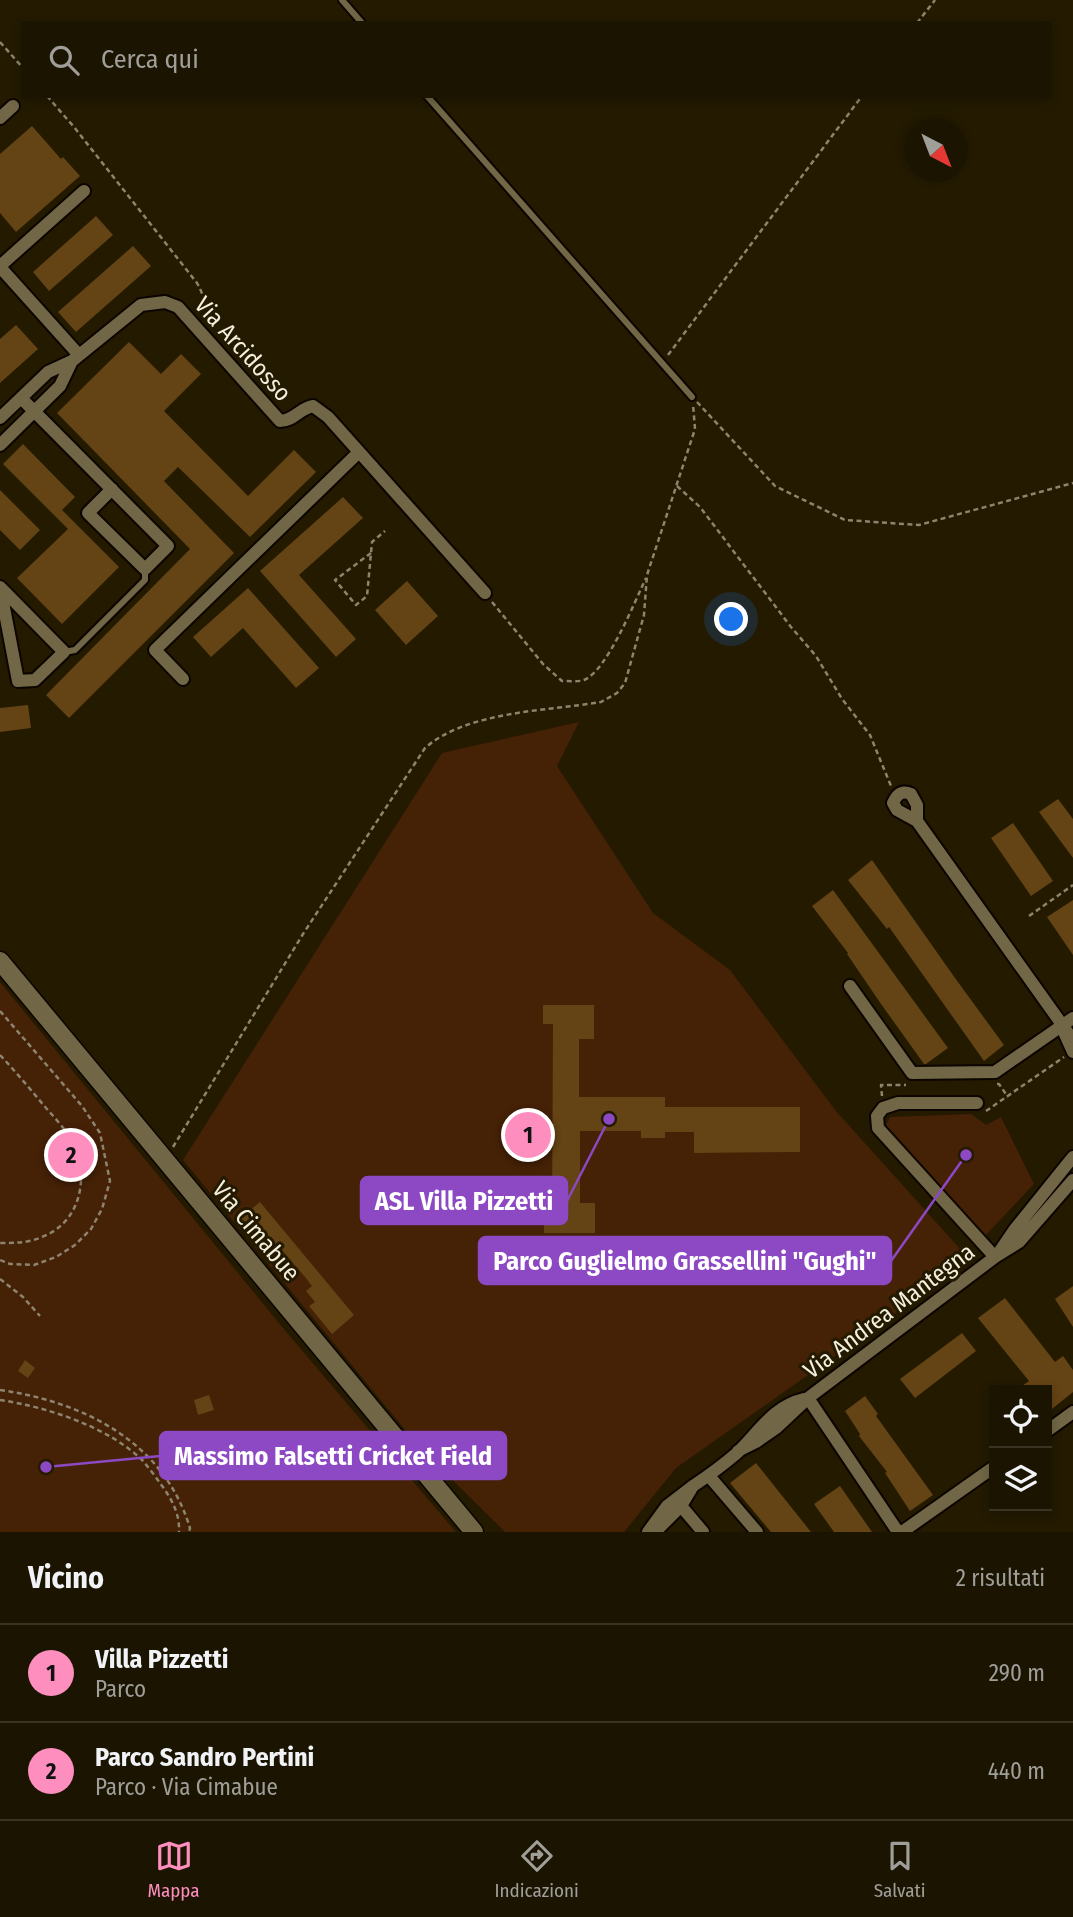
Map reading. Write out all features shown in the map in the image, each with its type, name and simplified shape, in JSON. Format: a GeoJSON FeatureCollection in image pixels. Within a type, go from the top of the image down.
{"type":"FeatureCollection","features":[{"type":"Feature","properties":{"kind":"main road","name":"Via Cimabue"},"geometry":{"type":"LineString","coordinates":[[0,961],[474,1532]]}},
{"type":"Feature","properties":{"kind":"street"},"geometry":{"type":"LineString","coordinates":[[0,118],[13,106]]}},
{"type":"Feature","properties":{"kind":"street"},"geometry":{"type":"LineString","coordinates":[[76,358],[0,267],[85,191]]}},
{"type":"Feature","properties":{"kind":"street","name":"Via Arcidosso"},"geometry":{"type":"LineString","coordinates":[[0,418],[48,372],[76,358],[141,305],[165,302],[178,307],[280,421],[291,419],[307,407],[313,406],[328,417],[485,593]]}},
{"type":"Feature","properties":{"kind":"street","name":"Via Arcidosso"},"geometry":{"type":"LineString","coordinates":[[0,445],[60,386],[76,358]]}},
{"type":"Feature","properties":{"kind":"street"},"geometry":{"type":"LineString","coordinates":[[21,398],[112,489],[168,546],[145,569],[88,513],[112,489]]}},
{"type":"Feature","properties":{"kind":"street"},"geometry":{"type":"LineString","coordinates":[[183,679],[155,650],[359,452]]}},
{"type":"Feature","properties":{"kind":"street"},"geometry":{"type":"LineString","coordinates":[[0,587],[36,624],[64,652],[35,680],[18,681],[0,587]]}},
{"type":"Feature","properties":{"kind":"street"},"geometry":{"type":"LineString","coordinates":[[918,821],[917,805],[912,794],[901,792],[895,796],[893,803],[897,810],[918,821],[1062,1026],[1073,1048]]}},
{"type":"Feature","properties":{"kind":"street"},"geometry":{"type":"LineString","coordinates":[[850,986],[912,1073],[995,1072],[1073,1018]]}},
{"type":"Feature","properties":{"kind":"street"},"geometry":{"type":"LineString","coordinates":[[977,1103],[898,1103],[883,1108],[877,1116],[878,1128],[995,1257]]}},
{"type":"Feature","properties":{"kind":"street","name":"Via Andrea Mantegna"},"geometry":{"type":"LineString","coordinates":[[995,1257],[1073,1157]]}},
{"type":"Feature","properties":{"kind":"street","name":"Via Andrea Mantegna"},"geometry":{"type":"LineString","coordinates":[[648,1532],[667,1506],[709,1476],[774,1422],[995,1257],[1019,1242],[1073,1180]]}},
{"type":"Feature","properties":{"kind":"street"},"geometry":{"type":"LineString","coordinates":[[808,1398],[900,1532],[989,1471]]}},
{"type":"Feature","properties":{"kind":"street"},"geometry":{"type":"LineString","coordinates":[[1052,1427],[1073,1412]]}},
{"type":"Feature","properties":{"kind":"street"},"geometry":{"type":"LineString","coordinates":[[709,1476],[757,1532]]}},
{"type":"Feature","properties":{"kind":"street","name":"Via Andrea Mantegna"},"geometry":{"type":"LineString","coordinates":[[655,1532],[681,1506],[694,1486]]}},
{"type":"Feature","properties":{"kind":"street"},"geometry":{"type":"LineString","coordinates":[[681,1506],[704,1532]]}},
{"type":"Feature","properties":{"kind":"lane"},"geometry":{"type":"LineString","coordinates":[[342,0],[360,21]]}},
{"type":"Feature","properties":{"kind":"lane"},"geometry":{"type":"LineString","coordinates":[[429,98],[692,397]]}},
{"type":"Feature","properties":{"kind":"lane"},"geometry":{"type":"LineString","coordinates":[[64,652],[75,650],[145,580],[145,569]]}},
{"type":"Feature","properties":{"kind":"path"},"geometry":{"type":"LineString","coordinates":[[919,21],[934,0]]}},
{"type":"Feature","properties":{"kind":"path"},"geometry":{"type":"LineString","coordinates":[[0,42],[21,66]]}},
{"type":"Feature","properties":{"kind":"path"},"geometry":{"type":"LineString","coordinates":[[49,98],[197,283],[204,303],[201,310],[190,320]]}},
{"type":"Feature","properties":{"kind":"path"},"geometry":{"type":"LineString","coordinates":[[662,363],[861,98]]}},
{"type":"Feature","properties":{"kind":"path"},"geometry":{"type":"LineString","coordinates":[[692,397],[775,486],[845,520],[919,525],[1073,483]]}},
{"type":"Feature","properties":{"kind":"path"},"geometry":{"type":"LineString","coordinates":[[485,593],[543,664],[562,681],[584,680],[598,668],[614,646],[647,575],[695,429],[692,397]]}},
{"type":"Feature","properties":{"kind":"path"},"geometry":{"type":"LineString","coordinates":[[677,486],[700,507],[816,656],[842,699],[870,735],[895,796]]}},
{"type":"Feature","properties":{"kind":"path"},"geometry":{"type":"LineString","coordinates":[[371,554],[335,580],[356,605],[367,596],[371,554],[372,542],[385,531]]}},
{"type":"Feature","properties":{"kind":"path"},"geometry":{"type":"LineString","coordinates":[[165,1159],[303,934],[425,748],[450,731],[495,717],[601,702],[617,693],[625,683],[640,628],[647,575]]}},
{"type":"Feature","properties":{"kind":"path"},"geometry":{"type":"LineString","coordinates":[[1029,916],[1073,885]]}},
{"type":"Feature","properties":{"kind":"path"},"geometry":{"type":"LineString","coordinates":[[0,1011],[82,1106],[100,1133],[110,1181],[102,1209],[91,1229],[75,1245],[34,1265],[0,1261]]}},
{"type":"Feature","properties":{"kind":"path"},"geometry":{"type":"LineString","coordinates":[[977,1103],[983,1114],[1073,1048]]}},
{"type":"Feature","properties":{"kind":"path"},"geometry":{"type":"LineString","coordinates":[[0,1055],[61,1125],[74,1146],[80,1165],[81,1186],[75,1209],[60,1227],[44,1237],[24,1243],[0,1243]]}},
{"type":"Feature","properties":{"kind":"path"},"geometry":{"type":"LineString","coordinates":[[986,1084],[999,1084],[1008,1097]]}},
{"type":"Feature","properties":{"kind":"path"},"geometry":{"type":"LineString","coordinates":[[883,1108],[881,1085],[908,1085]]}},
{"type":"Feature","properties":{"kind":"path"},"geometry":{"type":"LineString","coordinates":[[0,1279],[23,1297],[40,1316]]}},
{"type":"Feature","properties":{"kind":"path"},"geometry":{"type":"LineString","coordinates":[[0,1390],[48,1399],[97,1421],[133,1442],[154,1462],[171,1485],[184,1507],[190,1532]]}},
{"type":"Feature","properties":{"kind":"path"},"geometry":{"type":"LineString","coordinates":[[0,1400],[38,1407],[69,1418],[103,1433],[123,1446],[142,1461],[172,1499],[180,1522],[179,1532]]}},
{"type":"Feature","properties":{"kind":"shaded area"},"geometry":{"type":"Polygon","coordinates":[[[579,722],[557,766],[653,913],[730,970],[836,1111],[962,1251],[964,1265],[676,1468],[624,1532],[505,1532],[420,1448],[183,1160],[442,753],[579,722]]]}},
{"type":"Feature","properties":{"kind":"shaded area"},"geometry":{"type":"Polygon","coordinates":[[[0,982],[283,1328],[456,1532],[0,1532],[0,982]]]}},
{"type":"Feature","properties":{"kind":"shaded area"},"geometry":{"type":"Polygon","coordinates":[[[971,1114],[986,1125],[1001,1117],[1034,1184],[985,1236],[886,1125],[890,1117],[971,1114]]]}},
{"type":"Feature","properties":{"kind":"building"},"geometry":{"type":"Polygon","coordinates":[[[32,126],[80,176],[16,232],[0,213],[0,154],[32,126]]]}},
{"type":"Feature","properties":{"kind":"building"},"geometry":{"type":"Polygon","coordinates":[[[96,216],[113,235],[49,291],[33,272],[96,216]]]}},
{"type":"Feature","properties":{"kind":"building"},"geometry":{"type":"Polygon","coordinates":[[[133,246],[151,266],[76,332],[58,312],[133,246]]]}},
{"type":"Feature","properties":{"kind":"building"},"geometry":{"type":"Polygon","coordinates":[[[16,325],[38,349],[0,383],[0,339],[16,325]]]}},
{"type":"Feature","properties":{"kind":"building"},"geometry":{"type":"Polygon","coordinates":[[[129,342],[161,374],[181,354],[201,374],[164,411],[248,496],[294,450],[316,472],[250,537],[178,467],[164,481],[234,553],[69,718],[46,695],[190,549],[57,413],[129,342]]]}},
{"type":"Feature","properties":{"kind":"building"},"geometry":{"type":"Polygon","coordinates":[[[23,444],[75,497],[62,510],[119,567],[62,624],[17,578],[68,529],[3,464],[23,444]]]}},
{"type":"Feature","properties":{"kind":"building"},"geometry":{"type":"Polygon","coordinates":[[[0,490],[40,530],[20,550],[0,530],[0,490]]]}},
{"type":"Feature","properties":{"kind":"building"},"geometry":{"type":"Polygon","coordinates":[[[343,497],[363,518],[299,575],[356,639],[336,657],[260,571],[343,497]]]}},
{"type":"Feature","properties":{"kind":"building"},"geometry":{"type":"Polygon","coordinates":[[[407,581],[438,616],[406,645],[375,610],[407,581]]]}},
{"type":"Feature","properties":{"kind":"building"},"geometry":{"type":"Polygon","coordinates":[[[248,588],[319,668],[296,688],[243,628],[211,657],[193,637],[248,588]]]}},
{"type":"Feature","properties":{"kind":"building"},"geometry":{"type":"Polygon","coordinates":[[[28,705],[31,728],[0,732],[0,708],[28,705]]]}},
{"type":"Feature","properties":{"kind":"building"},"geometry":{"type":"Polygon","coordinates":[[[1058,799],[1073,819],[1073,858],[1039,812],[1058,799]]]}},
{"type":"Feature","properties":{"kind":"building"},"geometry":{"type":"Polygon","coordinates":[[[1013,823],[1053,881],[1031,896],[991,838],[1013,823]]]}},
{"type":"Feature","properties":{"kind":"building"},"geometry":{"type":"Polygon","coordinates":[[[872,860],[1004,1045],[984,1061],[889,927],[887,929],[848,880],[872,860]]]}},
{"type":"Feature","properties":{"kind":"building"},"geometry":{"type":"Polygon","coordinates":[[[833,890],[948,1048],[926,1064],[812,906],[833,890]]]}},
{"type":"Feature","properties":{"kind":"building"},"geometry":{"type":"Polygon","coordinates":[[[1073,900],[1073,955],[1047,917],[1073,900]]]}},
{"type":"Feature","properties":{"kind":"building"},"geometry":{"type":"Polygon","coordinates":[[[543,1005],[594,1005],[594,1039],[579,1039],[579,1097],[665,1097],[665,1107],[800,1107],[800,1152],[694,1153],[694,1132],[665,1132],[665,1138],[641,1138],[641,1131],[580,1131],[580,1203],[595,1203],[595,1233],[544,1233],[544,1216],[552,1216],[553,1024],[543,1024],[543,1005]]]}},
{"type":"Feature","properties":{"kind":"building"},"geometry":{"type":"Polygon","coordinates":[[[260,1202],[354,1315],[332,1334],[309,1306],[315,1302],[306,1291],[312,1286],[305,1277],[281,1249],[275,1254],[266,1243],[261,1248],[238,1220],[260,1202]]]}},
{"type":"Feature","properties":{"kind":"building"},"geometry":{"type":"Polygon","coordinates":[[[1073,1286],[1073,1327],[1055,1299],[1073,1286]]]}},
{"type":"Feature","properties":{"kind":"building"},"geometry":{"type":"Polygon","coordinates":[[[1005,1298],[1055,1362],[1063,1356],[1073,1370],[1073,1392],[1052,1409],[1052,1385],[1023,1385],[1029,1381],[978,1318],[1005,1298]]]}},
{"type":"Feature","properties":{"kind":"building"},"geometry":{"type":"Polygon","coordinates":[[[962,1333],[976,1351],[915,1398],[900,1379],[962,1333]]]}},
{"type":"Feature","properties":{"kind":"building"},"geometry":{"type":"Polygon","coordinates":[[[25,1360],[35,1368],[28,1378],[18,1371],[25,1360]]]}},
{"type":"Feature","properties":{"kind":"building"},"geometry":{"type":"Polygon","coordinates":[[[209,1395],[214,1410],[198,1415],[194,1400],[209,1395]]]}},
{"type":"Feature","properties":{"kind":"building"},"geometry":{"type":"Polygon","coordinates":[[[865,1396],[878,1414],[876,1416],[933,1495],[910,1511],[845,1411],[865,1396]]]}},
{"type":"Feature","properties":{"kind":"building"},"geometry":{"type":"Polygon","coordinates":[[[756,1463],[811,1532],[771,1532],[730,1483],[756,1463]]]}},
{"type":"Feature","properties":{"kind":"building"},"geometry":{"type":"Polygon","coordinates":[[[840,1486],[872,1532],[834,1532],[814,1504],[840,1486]]]}},
{"type":"Feature","properties":{"kind":"place","name":"ASL Villa Pizzetti"},"geometry":{"type":"Point","coordinates":[609,1119]}},
{"type":"Feature","properties":{"kind":"place","name":"Villa Pizzetti"},"geometry":{"type":"Point","coordinates":[528,1135]}},
{"type":"Feature","properties":{"kind":"place","name":"Parco Sandro Pertini"},"geometry":{"type":"Point","coordinates":[71,1155]}},
{"type":"Feature","properties":{"kind":"place","name":"Parco Guglielmo Grassellini \"Gughi\""},"geometry":{"type":"Point","coordinates":[966,1155]}},
{"type":"Feature","properties":{"kind":"place","name":"Massimo Falsetti Cricket Field"},"geometry":{"type":"Point","coordinates":[46,1467]}}]}
